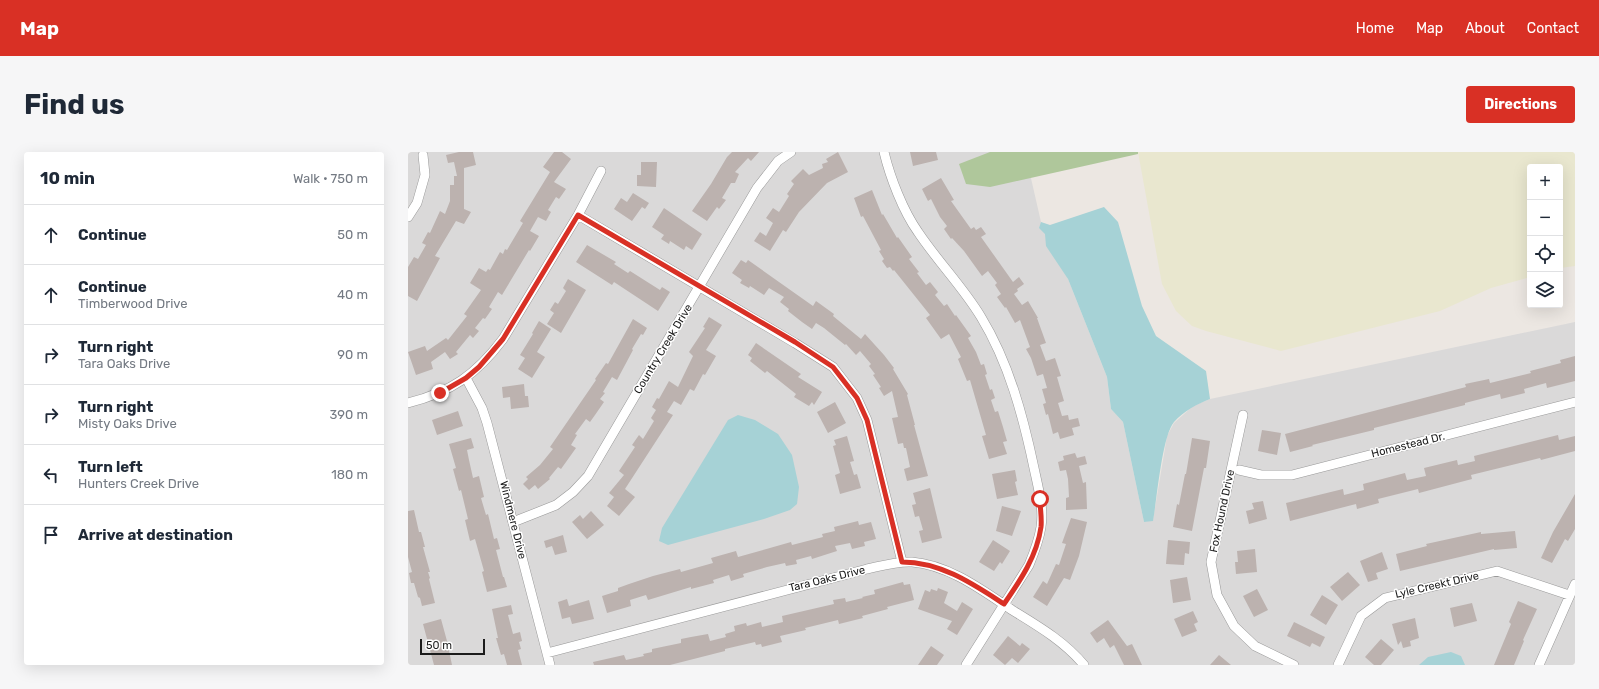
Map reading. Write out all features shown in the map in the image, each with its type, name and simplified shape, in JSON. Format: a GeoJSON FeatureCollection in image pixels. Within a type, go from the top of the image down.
{"type":"FeatureCollection","features":[{"type":"Feature","properties":{"kind":"street","name":"Country Creek Drive"},"geometry":{"type":"LineString","coordinates":[[513,522],[556,505],[573,492],[588,476],[757,188],[778,161],[791,152]]}},
{"type":"Feature","properties":{"kind":"street"},"geometry":{"type":"LineString","coordinates":[[884,152],[901,200],[917,231],[963,289],[982,317],[996,346],[1011,382],[1027,439],[1040,499],[1041,527],[1029,565],[966,665]]}},
{"type":"Feature","properties":{"kind":"street"},"geometry":{"type":"LineString","coordinates":[[408,217],[417,203],[425,175],[423,155]]}},
{"type":"Feature","properties":{"kind":"street"},"geometry":{"type":"LineString","coordinates":[[408,403],[428,398],[466,378],[479,367],[503,339],[578,215],[601,171]]}},
{"type":"Feature","properties":{"kind":"street"},"geometry":{"type":"LineString","coordinates":[[578,215],[795,342],[833,367],[857,398],[869,426],[902,562]]}},
{"type":"Feature","properties":{"kind":"street","name":"Windmere Drive"},"geometry":{"type":"LineString","coordinates":[[466,378],[482,408],[550,665]]}},
{"type":"Feature","properties":{"kind":"street","name":"Homestead Dr."},"geometry":{"type":"LineString","coordinates":[[1239,470],[1261,475],[1292,475],[1575,402]]}},
{"type":"Feature","properties":{"kind":"street","name":"Fox Hound Drive"},"geometry":{"type":"LineString","coordinates":[[1243,415],[1211,562],[1217,595],[1234,626],[1255,646],[1294,665]]}},
{"type":"Feature","properties":{"kind":"street","name":"Tara Oaks Drive"},"geometry":{"type":"LineString","coordinates":[[547,653],[867,569],[902,562],[912,562],[945,570],[980,589],[1041,627],[1073,652],[1084,665]]}},
{"type":"Feature","properties":{"kind":"street","name":"Lyle Creekt Drive"},"geometry":{"type":"LineString","coordinates":[[1338,665],[1361,616],[1384,598],[1498,571],[1569,595]]}},
{"type":"Feature","properties":{"kind":"street"},"geometry":{"type":"LineString","coordinates":[[1539,665],[1575,584]]}},
{"type":"Feature","properties":{"kind":"shaded area"},"geometry":{"type":"Polygon","coordinates":[[[1025,152],[1041,222],[1068,279],[1107,377],[1111,409],[1123,422],[1144,522],[1153,520],[1167,436],[1174,423],[1193,406],[1210,399],[1575,322],[1575,665],[408,665],[408,153],[1025,152]]]}},
{"type":"Feature","properties":{"kind":"shaded area"},"geometry":{"type":"Polygon","coordinates":[[[1138,152],[1575,152],[1575,266],[1563,268],[1563,164],[1527,164],[1527,278],[1491,288],[1440,311],[1281,351],[1192,326],[1176,311],[1162,284],[1138,152]]]}},
{"type":"Feature","properties":{"kind":"green space"},"geometry":{"type":"Polygon","coordinates":[[[990,152],[1138,152],[1138,154],[990,187],[966,184],[959,164],[990,152]]]}},
{"type":"Feature","properties":{"kind":"water"},"geometry":{"type":"Polygon","coordinates":[[[1104,207],[1118,222],[1142,306],[1156,336],[1206,371],[1210,399],[1182,414],[1174,422],[1166,440],[1160,468],[1153,521],[1144,522],[1123,422],[1111,409],[1107,377],[1068,279],[1046,246],[1045,234],[1039,228],[1041,222],[1050,225],[1104,207]]]}},
{"type":"Feature","properties":{"kind":"water"},"geometry":{"type":"Polygon","coordinates":[[[738,415],[755,420],[778,434],[792,455],[799,487],[797,504],[790,510],[764,519],[668,545],[659,541],[662,528],[728,420],[738,415]]]}},
{"type":"Feature","properties":{"kind":"water"},"geometry":{"type":"Polygon","coordinates":[[[1451,652],[1461,656],[1465,665],[1419,665],[1428,657],[1451,652]]]}},
{"type":"Feature","properties":{"kind":"building"},"geometry":{"type":"Polygon","coordinates":[[[459,152],[473,152],[476,165],[464,168],[464,209],[471,212],[464,224],[456,221],[435,256],[440,258],[417,301],[408,296],[408,267],[414,257],[418,259],[426,245],[422,243],[428,232],[430,233],[440,211],[445,214],[450,201],[450,185],[454,185],[454,176],[457,176],[454,162],[448,163],[446,155],[459,152]]]}},
{"type":"Feature","properties":{"kind":"building"},"geometry":{"type":"Polygon","coordinates":[[[554,152],[562,152],[571,159],[554,182],[566,189],[559,199],[556,197],[548,210],[551,212],[546,221],[538,217],[530,231],[539,236],[530,251],[529,250],[502,295],[498,292],[489,307],[492,309],[485,319],[483,318],[475,328],[479,331],[473,338],[470,335],[456,352],[458,354],[450,359],[445,352],[431,362],[433,369],[416,375],[408,352],[425,346],[427,351],[446,338],[448,340],[467,316],[464,314],[481,290],[470,283],[479,268],[486,272],[488,269],[490,270],[500,252],[503,254],[505,249],[507,250],[523,223],[520,221],[550,172],[543,167],[554,152]]]}},
{"type":"Feature","properties":{"kind":"building"},"geometry":{"type":"Polygon","coordinates":[[[732,152],[759,152],[751,161],[748,158],[735,172],[739,174],[735,183],[731,183],[722,198],[726,200],[719,209],[717,207],[707,221],[692,211],[711,184],[727,157],[732,152]]]}},
{"type":"Feature","properties":{"kind":"building"},"geometry":{"type":"Polygon","coordinates":[[[838,152],[848,172],[827,183],[799,212],[786,232],[783,230],[770,251],[754,241],[760,232],[766,236],[773,223],[766,218],[773,208],[779,212],[789,196],[787,194],[794,184],[791,181],[803,169],[809,175],[823,168],[822,164],[828,162],[826,159],[838,152]]]}},
{"type":"Feature","properties":{"kind":"building"},"geometry":{"type":"Polygon","coordinates":[[[910,152],[936,152],[938,160],[913,166],[910,152]]]}},
{"type":"Feature","properties":{"kind":"building"},"geometry":{"type":"Polygon","coordinates":[[[641,162],[657,162],[656,187],[637,186],[637,175],[641,175],[641,162]]]}},
{"type":"Feature","properties":{"kind":"building"},"geometry":{"type":"Polygon","coordinates":[[[941,178],[954,200],[951,201],[971,229],[974,227],[976,230],[981,227],[986,234],[981,237],[1013,282],[1019,277],[1024,284],[1017,289],[1018,291],[1014,294],[1022,305],[1028,301],[1038,318],[1046,343],[1040,345],[1046,361],[1055,358],[1061,376],[1057,377],[1064,401],[1058,403],[1062,416],[1068,415],[1069,420],[1078,418],[1080,426],[1072,428],[1074,435],[1060,439],[1058,432],[1053,434],[1048,414],[1046,415],[1043,404],[1046,403],[1042,389],[1047,388],[1043,374],[1037,376],[1031,358],[1026,349],[1030,347],[1020,320],[1015,323],[1006,307],[1005,308],[997,297],[1001,294],[995,285],[997,283],[988,271],[982,276],[964,251],[952,238],[951,239],[944,229],[947,226],[940,217],[931,199],[928,201],[922,189],[941,178]]]}},
{"type":"Feature","properties":{"kind":"building"},"geometry":{"type":"Polygon","coordinates":[[[872,190],[882,215],[883,214],[897,238],[898,237],[912,257],[909,259],[919,272],[917,273],[926,285],[930,282],[938,292],[935,295],[944,306],[947,304],[971,336],[968,338],[981,365],[984,364],[987,374],[985,375],[990,390],[992,389],[995,398],[991,400],[995,412],[998,411],[1003,427],[1007,441],[1003,442],[1007,454],[989,459],[982,436],[986,435],[970,380],[967,381],[958,359],[961,357],[949,334],[941,339],[926,318],[930,315],[894,270],[893,271],[890,267],[887,268],[882,261],[884,259],[879,251],[881,250],[863,216],[861,217],[854,198],[872,190]]]}},
{"type":"Feature","properties":{"kind":"building"},"geometry":{"type":"Polygon","coordinates":[[[633,193],[649,203],[645,209],[642,207],[632,221],[614,209],[621,198],[627,202],[633,193]]]}},
{"type":"Feature","properties":{"kind":"building"},"geometry":{"type":"Polygon","coordinates":[[[664,208],[702,234],[692,250],[686,246],[684,250],[670,241],[669,244],[661,239],[664,235],[652,227],[664,208]]]}},
{"type":"Feature","properties":{"kind":"building"},"geometry":{"type":"Polygon","coordinates":[[[587,245],[616,262],[614,264],[628,273],[630,271],[660,290],[662,287],[670,292],[658,311],[614,282],[612,285],[576,262],[587,245]]]}},
{"type":"Feature","properties":{"kind":"building"},"geometry":{"type":"Polygon","coordinates":[[[741,260],[746,263],[748,260],[813,306],[816,301],[834,314],[833,316],[861,339],[865,334],[884,355],[894,368],[893,369],[908,394],[914,425],[928,476],[907,481],[904,469],[910,467],[906,448],[904,448],[903,443],[898,444],[892,418],[898,417],[892,391],[884,396],[879,388],[881,387],[873,375],[875,374],[869,366],[871,364],[860,351],[856,355],[846,344],[845,345],[816,323],[812,329],[788,311],[789,309],[780,302],[784,297],[769,288],[764,295],[750,286],[749,288],[740,283],[742,280],[732,273],[741,260]]]}},
{"type":"Feature","properties":{"kind":"building"},"geometry":{"type":"Polygon","coordinates":[[[568,279],[586,290],[561,333],[547,324],[554,313],[550,310],[555,302],[558,304],[566,291],[563,288],[568,279]]]}},
{"type":"Feature","properties":{"kind":"building"},"geometry":{"type":"Polygon","coordinates":[[[709,317],[722,325],[706,350],[716,356],[705,375],[703,374],[694,391],[690,389],[681,405],[674,401],[667,412],[673,415],[625,489],[635,497],[619,516],[607,506],[614,497],[609,493],[624,475],[619,471],[635,447],[632,445],[639,435],[643,439],[654,421],[651,418],[656,410],[652,407],[657,398],[659,399],[669,381],[678,387],[693,356],[689,352],[705,328],[703,327],[709,317]]]}},
{"type":"Feature","properties":{"kind":"building"},"geometry":{"type":"Polygon","coordinates":[[[633,319],[647,328],[643,335],[641,334],[632,349],[633,350],[617,380],[612,377],[603,392],[605,393],[600,399],[604,402],[590,422],[586,419],[575,434],[577,435],[571,445],[576,448],[561,469],[558,467],[549,478],[550,479],[538,489],[535,485],[529,490],[523,484],[528,479],[526,477],[540,465],[553,449],[550,447],[606,363],[608,364],[633,319]]]}},
{"type":"Feature","properties":{"kind":"building"},"geometry":{"type":"Polygon","coordinates":[[[539,321],[551,329],[537,352],[545,357],[532,378],[518,369],[525,358],[520,355],[539,321]]]}},
{"type":"Feature","properties":{"kind":"building"},"geometry":{"type":"Polygon","coordinates":[[[756,343],[801,374],[798,377],[822,392],[814,405],[812,402],[809,406],[794,397],[796,394],[767,371],[765,373],[750,361],[752,358],[748,355],[756,343]]]}},
{"type":"Feature","properties":{"kind":"building"},"geometry":{"type":"Polygon","coordinates":[[[1575,356],[1575,381],[1547,388],[1546,383],[1524,389],[1525,393],[1501,399],[1500,394],[1465,403],[1465,405],[1374,428],[1374,430],[1290,452],[1285,434],[1466,387],[1465,384],[1489,379],[1490,383],[1531,373],[1530,371],[1561,363],[1560,360],[1575,356]]]}},
{"type":"Feature","properties":{"kind":"building"},"geometry":{"type":"Polygon","coordinates":[[[524,384],[525,396],[528,396],[529,407],[511,409],[510,397],[503,398],[502,387],[524,384]]]}},
{"type":"Feature","properties":{"kind":"building"},"geometry":{"type":"Polygon","coordinates":[[[835,402],[846,423],[828,433],[817,412],[835,402]]]}},
{"type":"Feature","properties":{"kind":"building"},"geometry":{"type":"Polygon","coordinates":[[[458,411],[463,426],[437,435],[432,420],[458,411]]]}},
{"type":"Feature","properties":{"kind":"building"},"geometry":{"type":"Polygon","coordinates":[[[1262,430],[1281,433],[1277,455],[1258,451],[1262,430]]]}},
{"type":"Feature","properties":{"kind":"building"},"geometry":{"type":"Polygon","coordinates":[[[1558,435],[1559,440],[1575,436],[1575,451],[1471,475],[1472,479],[1419,493],[1418,489],[1378,499],[1379,503],[1357,509],[1356,504],[1290,521],[1286,503],[1343,489],[1344,495],[1364,490],[1363,484],[1405,473],[1407,480],[1426,476],[1424,468],[1457,460],[1458,465],[1475,461],[1474,456],[1558,435]]]}},
{"type":"Feature","properties":{"kind":"building"},"geometry":{"type":"Polygon","coordinates":[[[847,436],[854,461],[850,462],[854,475],[857,474],[861,488],[840,494],[835,475],[840,473],[833,446],[836,445],[834,440],[847,436]]]}},
{"type":"Feature","properties":{"kind":"building"},"geometry":{"type":"Polygon","coordinates":[[[471,438],[474,448],[467,450],[473,478],[479,476],[484,497],[481,498],[486,515],[488,514],[494,539],[497,538],[500,549],[496,550],[507,587],[487,592],[482,572],[484,571],[475,539],[470,541],[465,520],[468,519],[461,490],[459,491],[453,469],[456,468],[449,444],[471,438]]]}},
{"type":"Feature","properties":{"kind":"building"},"geometry":{"type":"Polygon","coordinates":[[[1192,438],[1210,441],[1206,468],[1204,468],[1192,531],[1173,527],[1177,504],[1179,505],[1186,474],[1192,438]]]}},
{"type":"Feature","properties":{"kind":"building"},"geometry":{"type":"Polygon","coordinates":[[[1075,453],[1077,458],[1085,456],[1087,464],[1079,466],[1083,483],[1086,482],[1087,509],[1066,510],[1066,498],[1069,497],[1068,479],[1066,470],[1060,471],[1058,462],[1064,460],[1063,456],[1075,453]]]}},
{"type":"Feature","properties":{"kind":"building"},"geometry":{"type":"Polygon","coordinates":[[[1015,470],[1017,481],[1015,482],[1018,495],[997,499],[992,474],[1015,470]]]}},
{"type":"Feature","properties":{"kind":"building"},"geometry":{"type":"Polygon","coordinates":[[[930,488],[942,538],[922,543],[919,531],[923,530],[919,516],[915,517],[912,505],[916,504],[913,493],[930,488]]]}},
{"type":"Feature","properties":{"kind":"building"},"geometry":{"type":"Polygon","coordinates":[[[1575,494],[1575,529],[1568,541],[1565,539],[1552,563],[1541,558],[1553,532],[1575,494]]]}},
{"type":"Feature","properties":{"kind":"building"},"geometry":{"type":"Polygon","coordinates":[[[1263,501],[1267,519],[1249,524],[1246,511],[1254,509],[1252,503],[1263,501]]]}},
{"type":"Feature","properties":{"kind":"building"},"geometry":{"type":"Polygon","coordinates":[[[1002,506],[1021,511],[1012,536],[996,531],[1002,506]]]}},
{"type":"Feature","properties":{"kind":"building"},"geometry":{"type":"Polygon","coordinates":[[[414,510],[419,532],[421,532],[425,547],[423,547],[430,572],[428,572],[429,579],[435,603],[422,606],[414,583],[411,583],[409,573],[412,572],[408,557],[408,511],[414,510]]]}},
{"type":"Feature","properties":{"kind":"building"},"geometry":{"type":"Polygon","coordinates":[[[591,511],[604,525],[587,539],[572,522],[580,515],[583,519],[591,511]]]}},
{"type":"Feature","properties":{"kind":"building"},"geometry":{"type":"Polygon","coordinates":[[[1071,518],[1087,522],[1079,556],[1070,580],[1064,578],[1047,606],[1033,597],[1043,581],[1047,584],[1056,564],[1059,565],[1066,544],[1062,543],[1071,518]]]}},
{"type":"Feature","properties":{"kind":"building"},"geometry":{"type":"Polygon","coordinates":[[[858,521],[859,525],[871,522],[876,539],[864,542],[865,546],[852,549],[850,543],[835,546],[837,551],[812,559],[811,556],[796,560],[797,564],[786,566],[785,563],[767,567],[743,574],[744,577],[731,581],[729,575],[713,580],[714,583],[691,589],[691,587],[648,600],[646,595],[630,600],[631,606],[607,613],[602,596],[618,591],[618,588],[653,576],[680,569],[681,572],[713,563],[711,558],[736,551],[738,557],[791,542],[792,545],[823,537],[822,534],[835,531],[834,527],[858,521]]]}},
{"type":"Feature","properties":{"kind":"building"},"geometry":{"type":"Polygon","coordinates":[[[1515,531],[1517,548],[1494,549],[1400,571],[1396,554],[1427,546],[1426,544],[1481,532],[1481,534],[1515,531]]]}},
{"type":"Feature","properties":{"kind":"building"},"geometry":{"type":"Polygon","coordinates":[[[563,535],[567,552],[555,555],[552,546],[546,548],[544,541],[563,535]]]}},
{"type":"Feature","properties":{"kind":"building"},"geometry":{"type":"Polygon","coordinates":[[[993,540],[1010,551],[1002,564],[1000,562],[994,571],[979,562],[993,540]]]}},
{"type":"Feature","properties":{"kind":"building"},"geometry":{"type":"Polygon","coordinates":[[[1168,540],[1190,542],[1189,554],[1185,553],[1184,565],[1166,564],[1168,540]]]}},
{"type":"Feature","properties":{"kind":"building"},"geometry":{"type":"Polygon","coordinates":[[[1255,549],[1257,572],[1236,574],[1235,562],[1238,562],[1237,551],[1255,549]]]}},
{"type":"Feature","properties":{"kind":"building"},"geometry":{"type":"Polygon","coordinates":[[[1382,552],[1388,569],[1376,573],[1378,579],[1368,582],[1360,561],[1382,552]]]}},
{"type":"Feature","properties":{"kind":"building"},"geometry":{"type":"Polygon","coordinates":[[[1348,572],[1360,585],[1342,601],[1330,587],[1348,572]]]}},
{"type":"Feature","properties":{"kind":"building"},"geometry":{"type":"Polygon","coordinates":[[[1187,577],[1191,600],[1173,603],[1170,580],[1187,577]]]}},
{"type":"Feature","properties":{"kind":"building"},"geometry":{"type":"Polygon","coordinates":[[[903,582],[904,585],[910,584],[914,600],[887,607],[888,609],[862,616],[863,618],[839,624],[838,620],[805,628],[806,630],[780,636],[782,642],[762,647],[761,644],[756,645],[755,642],[670,665],[594,665],[593,662],[624,655],[626,660],[644,656],[643,654],[652,652],[652,649],[681,643],[681,639],[691,637],[708,634],[710,641],[726,637],[725,634],[735,631],[734,626],[746,623],[747,626],[761,622],[762,627],[783,622],[782,616],[834,604],[833,600],[845,598],[846,602],[863,598],[862,597],[875,594],[874,590],[903,582]]]}},
{"type":"Feature","properties":{"kind":"building"},"geometry":{"type":"Polygon","coordinates":[[[938,588],[948,592],[944,603],[957,611],[962,602],[973,609],[957,635],[947,629],[952,621],[918,609],[925,590],[930,592],[931,589],[937,591],[938,588]]]}},
{"type":"Feature","properties":{"kind":"building"},"geometry":{"type":"Polygon","coordinates":[[[1257,589],[1268,610],[1254,617],[1243,596],[1257,589]]]}},
{"type":"Feature","properties":{"kind":"building"},"geometry":{"type":"Polygon","coordinates":[[[1322,595],[1338,605],[1326,625],[1310,615],[1322,595]]]}},
{"type":"Feature","properties":{"kind":"building"},"geometry":{"type":"Polygon","coordinates":[[[567,599],[569,606],[589,600],[594,619],[572,624],[570,617],[562,619],[558,602],[567,599]]]}},
{"type":"Feature","properties":{"kind":"building"},"geometry":{"type":"Polygon","coordinates":[[[1518,601],[1537,609],[1514,665],[1494,665],[1511,624],[1509,622],[1518,601]]]}},
{"type":"Feature","properties":{"kind":"building"},"geometry":{"type":"Polygon","coordinates":[[[1472,603],[1477,621],[1454,627],[1450,608],[1472,603]]]}},
{"type":"Feature","properties":{"kind":"building"},"geometry":{"type":"Polygon","coordinates":[[[511,605],[513,614],[508,615],[513,634],[520,632],[522,641],[519,642],[521,649],[518,650],[522,665],[507,665],[504,654],[501,655],[496,638],[498,638],[492,609],[511,605]]]}},
{"type":"Feature","properties":{"kind":"building"},"geometry":{"type":"Polygon","coordinates":[[[1193,611],[1198,622],[1194,624],[1197,631],[1182,637],[1174,619],[1193,611]]]}},
{"type":"Feature","properties":{"kind":"building"},"geometry":{"type":"Polygon","coordinates":[[[1415,618],[1419,638],[1410,641],[1411,646],[1403,648],[1401,641],[1398,645],[1392,624],[1415,618]]]}},
{"type":"Feature","properties":{"kind":"building"},"geometry":{"type":"Polygon","coordinates":[[[441,619],[452,665],[434,665],[423,624],[441,619]]]}},
{"type":"Feature","properties":{"kind":"building"},"geometry":{"type":"Polygon","coordinates":[[[1108,620],[1127,646],[1132,644],[1142,665],[1124,665],[1114,645],[1110,648],[1104,638],[1097,643],[1090,633],[1108,620]]]}},
{"type":"Feature","properties":{"kind":"building"},"geometry":{"type":"Polygon","coordinates":[[[1294,622],[1325,637],[1320,647],[1312,643],[1310,647],[1287,636],[1294,622]]]}},
{"type":"Feature","properties":{"kind":"building"},"geometry":{"type":"Polygon","coordinates":[[[1008,636],[1020,646],[1022,643],[1030,649],[1018,663],[1012,658],[1005,665],[993,655],[1008,636]]]}},
{"type":"Feature","properties":{"kind":"building"},"geometry":{"type":"Polygon","coordinates":[[[1381,639],[1394,650],[1381,665],[1374,665],[1365,657],[1381,639]]]}},
{"type":"Feature","properties":{"kind":"building"},"geometry":{"type":"Polygon","coordinates":[[[931,646],[944,655],[937,665],[918,665],[931,646]]]}},
{"type":"Feature","properties":{"kind":"building"},"geometry":{"type":"Polygon","coordinates":[[[1219,655],[1231,665],[1210,665],[1219,655]]]}},
{"type":"Feature","properties":{"kind":"route"},"geometry":{"type":"LineString","coordinates":[[440,393],[466,378],[494,351],[503,339],[578,215],[795,342],[833,367],[857,398],[867,420],[902,562],[912,562],[945,570],[986,592],[1004,604],[1029,565],[1035,549],[1041,527],[1040,499]]}}]}
